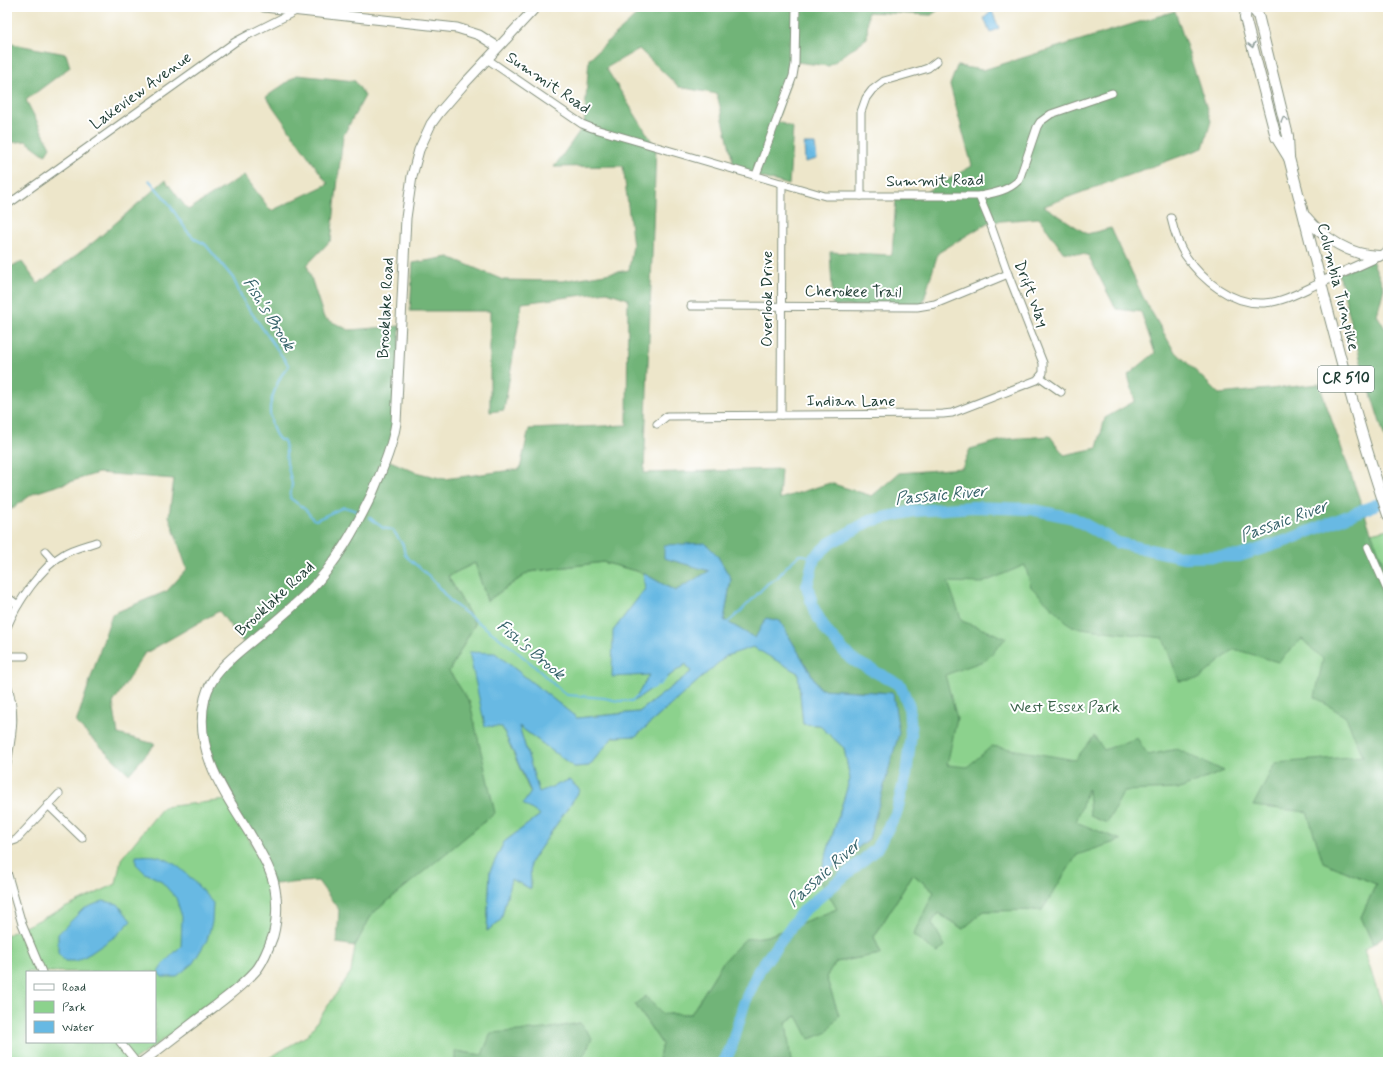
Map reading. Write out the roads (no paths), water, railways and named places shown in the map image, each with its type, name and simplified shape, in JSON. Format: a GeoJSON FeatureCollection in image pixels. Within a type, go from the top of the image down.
{"type":"FeatureCollection","features":[{"type":"Feature","properties":{"kind":"main road","name":"Columbia Turnpike"},"geometry":{"type":"LineString","coordinates":[[1246,7],[1245,18],[1276,137],[1289,158]]}},
{"type":"Feature","properties":{"kind":"main road","name":"Columbia Turnpike"},"geometry":{"type":"LineString","coordinates":[[1251,7],[1258,15],[1288,136],[1289,158],[1345,374],[1374,476],[1388,515]]}},
{"type":"Feature","properties":{"kind":"main road"},"geometry":{"type":"LineString","coordinates":[[1304,215],[1323,234],[1341,246],[1365,255],[1384,254]]}},
{"type":"Feature","properties":{"kind":"street"},"geometry":{"type":"LineString","coordinates":[[264,7],[298,9],[465,30],[479,35],[498,47]]}},
{"type":"Feature","properties":{"kind":"street","name":"Brooklake Road"},"geometry":{"type":"LineString","coordinates":[[142,1062],[244,983],[260,965],[270,944],[276,917],[277,902],[274,884],[263,855],[222,788],[208,759],[203,732],[205,699],[209,687],[221,669],[310,591],[331,566],[354,529],[380,476],[389,454],[396,423],[406,218],[412,176],[419,150],[431,124],[487,58],[536,7]]}},
{"type":"Feature","properties":{"kind":"street"},"geometry":{"type":"LineString","coordinates":[[756,175],[793,76],[795,64],[796,7]]}},
{"type":"Feature","properties":{"kind":"street","name":"Lakeview Avenue"},"geometry":{"type":"LineString","coordinates":[[7,205],[236,42],[298,9]]}},
{"type":"Feature","properties":{"kind":"street","name":"Summit Road"},"geometry":{"type":"LineString","coordinates":[[487,58],[582,124],[825,196],[979,196],[1000,192],[1019,180],[1037,127],[1046,117],[1112,93]]}},
{"type":"Feature","properties":{"kind":"street"},"geometry":{"type":"LineString","coordinates":[[861,196],[862,112],[866,98],[872,90],[884,81],[928,68],[936,60]]}},
{"type":"Feature","properties":{"kind":"street","name":"Overlook Drive"},"geometry":{"type":"LineString","coordinates":[[781,415],[782,183]]}},
{"type":"Feature","properties":{"kind":"street","name":"Drift Way"},"geometry":{"type":"LineString","coordinates":[[979,196],[1043,363],[1043,373],[1040,377]]}},
{"type":"Feature","properties":{"kind":"street"},"geometry":{"type":"LineString","coordinates":[[1171,218],[1175,235],[1185,255],[1202,276],[1223,292],[1243,302],[1264,303],[1278,300],[1384,254]]}},
{"type":"Feature","properties":{"kind":"street","name":"Cherokee Trail"},"geometry":{"type":"LineString","coordinates":[[691,306],[917,307],[935,304],[1008,274]]}},
{"type":"Feature","properties":{"kind":"street"},"geometry":{"type":"LineString","coordinates":[[1040,377],[1061,392]]}},
{"type":"Feature","properties":{"kind":"street","name":"Indian Lane"},"geometry":{"type":"LineString","coordinates":[[657,424],[667,416],[952,413],[1029,384],[1040,377]]}},
{"type":"Feature","properties":{"kind":"street"},"geometry":{"type":"LineString","coordinates":[[7,627],[18,604],[31,586],[54,561],[72,550],[96,542]]}},
{"type":"Feature","properties":{"kind":"street"},"geometry":{"type":"LineString","coordinates":[[1368,547],[1388,592]]}},
{"type":"Feature","properties":{"kind":"street"},"geometry":{"type":"LineString","coordinates":[[45,551],[54,561]]}},
{"type":"Feature","properties":{"kind":"street"},"geometry":{"type":"LineString","coordinates":[[7,597],[18,604]]}},
{"type":"Feature","properties":{"kind":"street"},"geometry":{"type":"LineString","coordinates":[[7,656],[25,656]]}},
{"type":"Feature","properties":{"kind":"street"},"geometry":{"type":"LineString","coordinates":[[7,684],[12,700],[14,716],[9,739],[7,764]]}},
{"type":"Feature","properties":{"kind":"street"},"geometry":{"type":"LineString","coordinates":[[7,843],[16,840],[59,794]]}},
{"type":"Feature","properties":{"kind":"street"},"geometry":{"type":"LineString","coordinates":[[48,805],[82,838]]}},
{"type":"Feature","properties":{"kind":"street"},"geometry":{"type":"LineString","coordinates":[[7,872],[22,924],[42,971]]}},
{"type":"Feature","properties":{"kind":"street"},"geometry":{"type":"LineString","coordinates":[[121,1043],[136,1062]]}},
{"type":"Feature","properties":{"kind":"water"},"geometry":{"type":"Polygon","coordinates":[[[992,11],[999,28],[990,33],[984,18],[992,11]]]}},
{"type":"Feature","properties":{"kind":"water"},"geometry":{"type":"Polygon","coordinates":[[[804,144],[815,144],[817,159],[805,162],[804,144]]]}},
{"type":"Feature","properties":{"kind":"water","name":"Passaic River"},"geometry":{"type":"Polygon","coordinates":[[[705,543],[717,555],[731,579],[724,620],[755,638],[766,618],[780,621],[820,689],[893,693],[899,733],[869,839],[819,878],[850,779],[844,748],[819,725],[803,724],[798,673],[753,647],[726,656],[636,736],[613,737],[589,766],[574,767],[519,726],[539,792],[569,780],[580,790],[530,863],[531,889],[511,879],[501,920],[487,931],[490,871],[504,842],[540,815],[523,804],[531,792],[502,727],[485,726],[469,652],[495,653],[577,718],[639,712],[691,672],[686,664],[634,701],[649,675],[612,677],[613,631],[645,589],[643,573],[675,591],[709,571],[664,558],[664,545],[705,543]]]}},
{"type":"Feature","properties":{"kind":"water"},"geometry":{"type":"Polygon","coordinates":[[[136,856],[155,856],[173,863],[194,882],[213,903],[212,922],[207,940],[193,963],[176,977],[162,977],[158,972],[165,962],[181,946],[182,917],[176,898],[160,880],[145,873],[136,864],[136,856]]]}},
{"type":"Feature","properties":{"kind":"water"},"geometry":{"type":"Polygon","coordinates":[[[103,901],[118,904],[131,921],[117,935],[91,953],[77,961],[65,961],[58,953],[58,934],[83,909],[103,901]]]}},
{"type":"Feature","properties":{"kind":"waterway","name":"Fish's Brook"},"geometry":{"type":"LineString","coordinates":[[149,180],[167,201],[187,231],[195,239],[205,244],[233,278],[244,302],[289,366],[281,376],[271,402],[270,412],[271,422],[275,433],[277,437],[285,443],[287,463],[292,484],[290,498],[316,520],[344,507],[357,511]]}},
{"type":"Feature","properties":{"kind":"waterway","name":"Fish's Brook"},"geometry":{"type":"LineString","coordinates":[[724,1062],[731,1048],[744,1004],[759,970],[802,912],[876,849],[896,814],[906,775],[911,734],[909,706],[900,685],[851,659],[827,632],[814,610],[807,586],[814,558],[830,543],[870,521],[914,511],[973,507],[1030,509],[1073,518],[1118,543],[1183,557],[1239,556],[1288,540],[1388,500]]}},
{"type":"Feature","properties":{"kind":"waterway","name":"Fish's Brook"},"geometry":{"type":"LineString","coordinates":[[369,517],[383,528],[393,530],[403,545],[405,555],[429,576],[451,602],[510,646],[561,691],[567,695],[604,698],[618,701],[632,701],[637,697]]}},
{"type":"Feature","properties":{"kind":"waterway","name":"Fish's Brook"},"geometry":{"type":"LineString","coordinates":[[726,624],[768,583],[777,578],[799,555],[814,558]]}},
{"type":"Feature","properties":{"kind":"waterway","name":"Fish's Brook"},"geometry":{"type":"LineString","coordinates":[[650,689],[660,684],[666,678]]}},
{"type":"Feature","properties":{"kind":"park label","name":"West Essex Park"},"geometry":{"type":"Point","coordinates":[1065,707]}}]}
